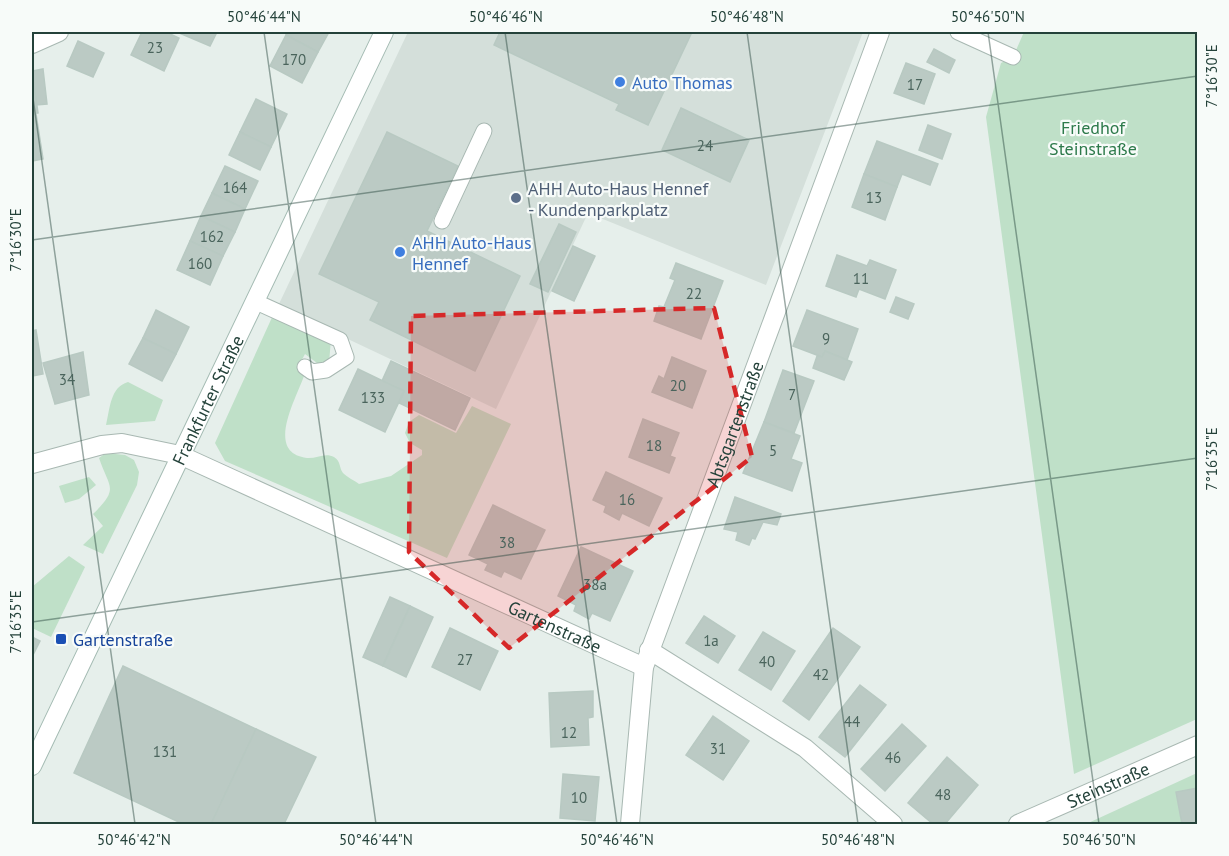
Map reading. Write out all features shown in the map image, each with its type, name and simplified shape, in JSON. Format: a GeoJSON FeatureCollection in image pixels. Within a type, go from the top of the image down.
{"type":"FeatureCollection","features":[{"type":"Feature","properties":{"kind":"street"},"geometry":{"type":"LineString","coordinates":[[32,44],[59,32]]}},
{"type":"Feature","properties":{"kind":"street","name":"Frankfurter Straße"},"geometry":{"type":"LineString","coordinates":[[32,766],[384,32]]}},
{"type":"Feature","properties":{"kind":"street","name":"Abtsgartenstraße"},"geometry":{"type":"LineString","coordinates":[[630,825],[647,658],[880,32]]}},
{"type":"Feature","properties":{"kind":"street","name":"Gartenstraße"},"geometry":{"type":"LineString","coordinates":[[32,464],[102,444],[122,443],[180,455],[647,658],[805,748],[893,825]]}},
{"type":"Feature","properties":{"kind":"street","name":"Steinstraße"},"geometry":{"type":"LineString","coordinates":[[1018,825],[1197,745]]}},
{"type":"Feature","properties":{"kind":"lane"},"geometry":{"type":"LineString","coordinates":[[958,32],[1013,57]]}},
{"type":"Feature","properties":{"kind":"lane"},"geometry":{"type":"LineString","coordinates":[[442,221],[484,131]]}},
{"type":"Feature","properties":{"kind":"lane"},"geometry":{"type":"LineString","coordinates":[[254,301],[340,340],[346,357],[326,370],[312,372],[305,367]]}},
{"type":"Feature","properties":{"kind":"highlighted area"},"geometry":{"type":"Polygon","coordinates":[[[714,308],[752,457],[509,648],[409,552],[411,316],[714,308]]]}},
{"type":"Feature","properties":{"kind":"shaded area"},"geometry":{"type":"Polygon","coordinates":[[[408,32],[863,32],[766,285],[588,213],[496,409],[278,306],[408,32]]]}},
{"type":"Feature","properties":{"kind":"green space","name":"Friedhof Steinstraße"},"geometry":{"type":"Polygon","coordinates":[[[1024,32],[1197,32],[1197,719],[1074,774],[986,117],[1001,63],[1013,57],[1024,32]]]}},
{"type":"Feature","properties":{"kind":"green space"},"geometry":{"type":"Polygon","coordinates":[[[274,313],[331,339],[329,363],[321,366],[305,354],[298,367],[304,376],[286,424],[285,436],[288,447],[294,454],[307,458],[327,455],[334,457],[338,460],[343,473],[359,484],[391,476],[422,455],[422,450],[410,443],[405,433],[409,422],[419,415],[456,433],[472,406],[511,424],[447,558],[225,461],[215,443],[274,313]]]}},
{"type":"Feature","properties":{"kind":"green space"},"geometry":{"type":"Polygon","coordinates":[[[128,382],[163,400],[155,421],[106,425],[114,394],[128,382]]]}},
{"type":"Feature","properties":{"kind":"green space"},"geometry":{"type":"Polygon","coordinates":[[[106,453],[125,455],[134,460],[139,472],[137,485],[103,554],[83,545],[103,526],[93,514],[109,493],[109,482],[99,458],[106,453]]]}},
{"type":"Feature","properties":{"kind":"green space"},"geometry":{"type":"Polygon","coordinates":[[[89,477],[96,485],[79,499],[65,503],[59,486],[89,477]]]}},
{"type":"Feature","properties":{"kind":"green space"},"geometry":{"type":"Polygon","coordinates":[[[69,556],[85,567],[51,637],[32,628],[32,587],[69,556]]]}},
{"type":"Feature","properties":{"kind":"green space"},"geometry":{"type":"Polygon","coordinates":[[[1197,773],[1197,824],[1086,824],[1197,773]]]}},
{"type":"Feature","properties":{"kind":"building"},"geometry":{"type":"Polygon","coordinates":[[[142,32],[166,32],[179,38],[164,71],[131,55],[142,32]]]}},
{"type":"Feature","properties":{"kind":"building"},"geometry":{"type":"Polygon","coordinates":[[[177,32],[217,32],[210,46],[177,32]]]}},
{"type":"Feature","properties":{"kind":"building"},"geometry":{"type":"Polygon","coordinates":[[[288,32],[329,32],[318,52],[286,35],[288,32]]]}},
{"type":"Feature","properties":{"kind":"building","name":"Auto Thomas"},"geometry":{"type":"Polygon","coordinates":[[[500,32],[692,32],[648,125],[616,110],[619,104],[494,45],[500,32]]]}},
{"type":"Feature","properties":{"kind":"building"},"geometry":{"type":"Polygon","coordinates":[[[286,35],[318,52],[302,83],[270,66],[286,35]]]}},
{"type":"Feature","properties":{"kind":"building"},"geometry":{"type":"Polygon","coordinates":[[[78,41],[104,53],[93,77],[67,66],[78,41]]]}},
{"type":"Feature","properties":{"kind":"building"},"geometry":{"type":"Polygon","coordinates":[[[934,49],[955,60],[949,73],[927,62],[934,49]]]}},
{"type":"Feature","properties":{"kind":"building"},"geometry":{"type":"Polygon","coordinates":[[[906,63],[935,74],[924,104],[894,93],[906,63]]]}},
{"type":"Feature","properties":{"kind":"building"},"geometry":{"type":"Polygon","coordinates":[[[43,69],[47,104],[36,105],[32,71],[43,69]]]}},
{"type":"Feature","properties":{"kind":"building"},"geometry":{"type":"Polygon","coordinates":[[[32,72],[38,113],[32,114],[32,72]]]}},
{"type":"Feature","properties":{"kind":"building"},"geometry":{"type":"Polygon","coordinates":[[[256,99],[287,114],[271,147],[240,132],[256,99]]]}},
{"type":"Feature","properties":{"kind":"building"},"geometry":{"type":"Polygon","coordinates":[[[681,108],[749,140],[730,182],[662,150],[681,108]]]}},
{"type":"Feature","properties":{"kind":"building"},"geometry":{"type":"Polygon","coordinates":[[[32,114],[36,114],[43,159],[32,161],[32,114]]]}},
{"type":"Feature","properties":{"kind":"building"},"geometry":{"type":"Polygon","coordinates":[[[928,125],[951,134],[942,159],[919,150],[928,125]]]}},
{"type":"Feature","properties":{"kind":"building"},"geometry":{"type":"Polygon","coordinates":[[[240,132],[271,147],[260,170],[229,155],[240,132]]]}},
{"type":"Feature","properties":{"kind":"building","name":"AHH Auto-Haus Hennef"},"geometry":{"type":"Polygon","coordinates":[[[387,132],[458,166],[427,231],[520,276],[475,371],[370,320],[379,302],[319,274],[387,132]]]}},
{"type":"Feature","properties":{"kind":"building"},"geometry":{"type":"Polygon","coordinates":[[[877,141],[938,164],[930,185],[902,174],[897,187],[864,174],[877,141]]]}},
{"type":"Feature","properties":{"kind":"building"},"geometry":{"type":"Polygon","coordinates":[[[225,166],[258,181],[245,209],[212,193],[225,166]]]}},
{"type":"Feature","properties":{"kind":"building"},"geometry":{"type":"Polygon","coordinates":[[[864,174],[897,187],[885,220],[852,207],[864,174]]]}},
{"type":"Feature","properties":{"kind":"building"},"geometry":{"type":"Polygon","coordinates":[[[212,193],[245,209],[235,232],[201,216],[212,193]]]}},
{"type":"Feature","properties":{"kind":"building"},"geometry":{"type":"Polygon","coordinates":[[[201,216],[235,232],[223,256],[190,241],[201,216]]]}},
{"type":"Feature","properties":{"kind":"building"},"geometry":{"type":"Polygon","coordinates":[[[559,224],[576,232],[548,292],[530,284],[559,224]]]}},
{"type":"Feature","properties":{"kind":"building"},"geometry":{"type":"Polygon","coordinates":[[[190,241],[223,256],[210,285],[177,270],[190,241]]]}},
{"type":"Feature","properties":{"kind":"building"},"geometry":{"type":"Polygon","coordinates":[[[573,246],[595,256],[574,301],[552,291],[573,246]]]}},
{"type":"Feature","properties":{"kind":"building"},"geometry":{"type":"Polygon","coordinates":[[[837,255],[867,266],[870,260],[896,270],[885,299],[859,289],[856,297],[826,286],[837,255]]]}},
{"type":"Feature","properties":{"kind":"building"},"geometry":{"type":"Polygon","coordinates":[[[676,263],[723,281],[701,339],[654,321],[659,306],[664,307],[675,280],[670,278],[676,263]]]}},
{"type":"Feature","properties":{"kind":"building"},"geometry":{"type":"Polygon","coordinates":[[[896,297],[914,304],[908,319],[890,312],[896,297]]]}},
{"type":"Feature","properties":{"kind":"building"},"geometry":{"type":"Polygon","coordinates":[[[156,310],[189,327],[176,354],[143,338],[156,310]]]}},
{"type":"Feature","properties":{"kind":"building"},"geometry":{"type":"Polygon","coordinates":[[[807,310],[858,329],[847,360],[825,351],[822,357],[793,346],[807,310]]]}},
{"type":"Feature","properties":{"kind":"building"},"geometry":{"type":"Polygon","coordinates":[[[36,330],[43,374],[32,376],[32,331],[36,330]]]}},
{"type":"Feature","properties":{"kind":"building"},"geometry":{"type":"Polygon","coordinates":[[[143,338],[176,354],[162,381],[129,364],[143,338]]]}},
{"type":"Feature","properties":{"kind":"building"},"geometry":{"type":"Polygon","coordinates":[[[825,351],[852,362],[844,380],[813,368],[817,356],[822,357],[825,351]]]}},
{"type":"Feature","properties":{"kind":"building"},"geometry":{"type":"Polygon","coordinates":[[[83,352],[89,395],[55,404],[43,363],[83,352]]]}},
{"type":"Feature","properties":{"kind":"building"},"geometry":{"type":"Polygon","coordinates":[[[672,357],[706,371],[692,408],[652,392],[659,376],[664,379],[672,357]]]}},
{"type":"Feature","properties":{"kind":"building"},"geometry":{"type":"Polygon","coordinates":[[[391,361],[470,398],[455,430],[399,403],[404,391],[382,381],[391,361]]]}},
{"type":"Feature","properties":{"kind":"building"},"geometry":{"type":"Polygon","coordinates":[[[358,369],[404,391],[385,432],[339,410],[358,369]]]}},
{"type":"Feature","properties":{"kind":"building"},"geometry":{"type":"Polygon","coordinates":[[[783,370],[814,381],[794,433],[764,422],[783,370]]]}},
{"type":"Feature","properties":{"kind":"building"},"geometry":{"type":"Polygon","coordinates":[[[643,419],[679,433],[670,456],[675,458],[669,473],[629,457],[643,419]]]}},
{"type":"Feature","properties":{"kind":"building"},"geometry":{"type":"Polygon","coordinates":[[[764,422],[800,436],[791,459],[802,463],[792,491],[743,473],[764,422]]]}},
{"type":"Feature","properties":{"kind":"building"},"geometry":{"type":"Polygon","coordinates":[[[606,472],[662,498],[649,526],[622,513],[619,520],[604,512],[606,506],[593,500],[606,472]]]}},
{"type":"Feature","properties":{"kind":"building"},"geometry":{"type":"Polygon","coordinates":[[[735,497],[781,514],[777,525],[763,522],[755,539],[752,538],[749,545],[736,540],[738,532],[724,529],[735,497]]]}},
{"type":"Feature","properties":{"kind":"building"},"geometry":{"type":"Polygon","coordinates":[[[493,505],[545,530],[521,579],[504,571],[501,577],[485,570],[488,564],[469,555],[493,505]]]}},
{"type":"Feature","properties":{"kind":"building"},"geometry":{"type":"Polygon","coordinates":[[[581,547],[633,571],[610,621],[592,613],[589,619],[574,611],[576,605],[558,596],[581,547]]]}},
{"type":"Feature","properties":{"kind":"building"},"geometry":{"type":"Polygon","coordinates":[[[390,597],[410,606],[383,666],[363,657],[390,597]]]}},
{"type":"Feature","properties":{"kind":"building"},"geometry":{"type":"Polygon","coordinates":[[[410,606],[433,617],[406,677],[383,666],[410,606]]]}},
{"type":"Feature","properties":{"kind":"building"},"geometry":{"type":"Polygon","coordinates":[[[704,616],[735,636],[718,663],[686,643],[704,616]]]}},
{"type":"Feature","properties":{"kind":"building"},"geometry":{"type":"Polygon","coordinates":[[[450,628],[498,651],[480,690],[432,667],[450,628]]]}},
{"type":"Feature","properties":{"kind":"building"},"geometry":{"type":"Polygon","coordinates":[[[833,628],[860,647],[809,720],[783,701],[833,628]]]}},
{"type":"Feature","properties":{"kind":"building"},"geometry":{"type":"Polygon","coordinates":[[[763,632],[795,651],[771,690],[739,670],[763,632]]]}},
{"type":"Feature","properties":{"kind":"building"},"geometry":{"type":"Polygon","coordinates":[[[32,637],[40,641],[32,657],[32,637]]]}},
{"type":"Feature","properties":{"kind":"building"},"geometry":{"type":"Polygon","coordinates":[[[123,666],[256,729],[211,824],[183,824],[74,773],[123,666]]]}},
{"type":"Feature","properties":{"kind":"building"},"geometry":{"type":"Polygon","coordinates":[[[860,685],[886,705],[845,757],[819,737],[860,685]]]}},
{"type":"Feature","properties":{"kind":"building"},"geometry":{"type":"Polygon","coordinates":[[[593,691],[593,717],[588,718],[589,745],[551,747],[549,693],[593,691]]]}},
{"type":"Feature","properties":{"kind":"building"},"geometry":{"type":"Polygon","coordinates":[[[713,716],[749,741],[723,780],[686,755],[713,716]]]}},
{"type":"Feature","properties":{"kind":"building"},"geometry":{"type":"Polygon","coordinates":[[[902,724],[926,746],[885,791],[861,769],[902,724]]]}},
{"type":"Feature","properties":{"kind":"building"},"geometry":{"type":"Polygon","coordinates":[[[256,729],[316,757],[284,824],[211,824],[256,729]]]}},
{"type":"Feature","properties":{"kind":"building"},"geometry":{"type":"Polygon","coordinates":[[[947,757],[978,785],[945,824],[933,824],[908,803],[947,757]]]}},
{"type":"Feature","properties":{"kind":"building"},"geometry":{"type":"Polygon","coordinates":[[[563,774],[599,777],[595,821],[560,818],[563,774]]]}},
{"type":"Feature","properties":{"kind":"building"},"geometry":{"type":"Polygon","coordinates":[[[1198,788],[1198,824],[1182,824],[1176,792],[1198,788]]]}},
{"type":"Feature","properties":{"kind":"place","name":"Auto Thomas"},"geometry":{"type":"Point","coordinates":[620,82]}},
{"type":"Feature","properties":{"kind":"place","name":"AHH Auto-Haus Hennef - Kundenparkplatz"},"geometry":{"type":"Point","coordinates":[516,198]}},
{"type":"Feature","properties":{"kind":"place","name":"AHH Auto-Haus Hennef"},"geometry":{"type":"Point","coordinates":[400,252]}},
{"type":"Feature","properties":{"kind":"place","name":"Gartenstraße"},"geometry":{"type":"Point","coordinates":[61,639]}}]}
